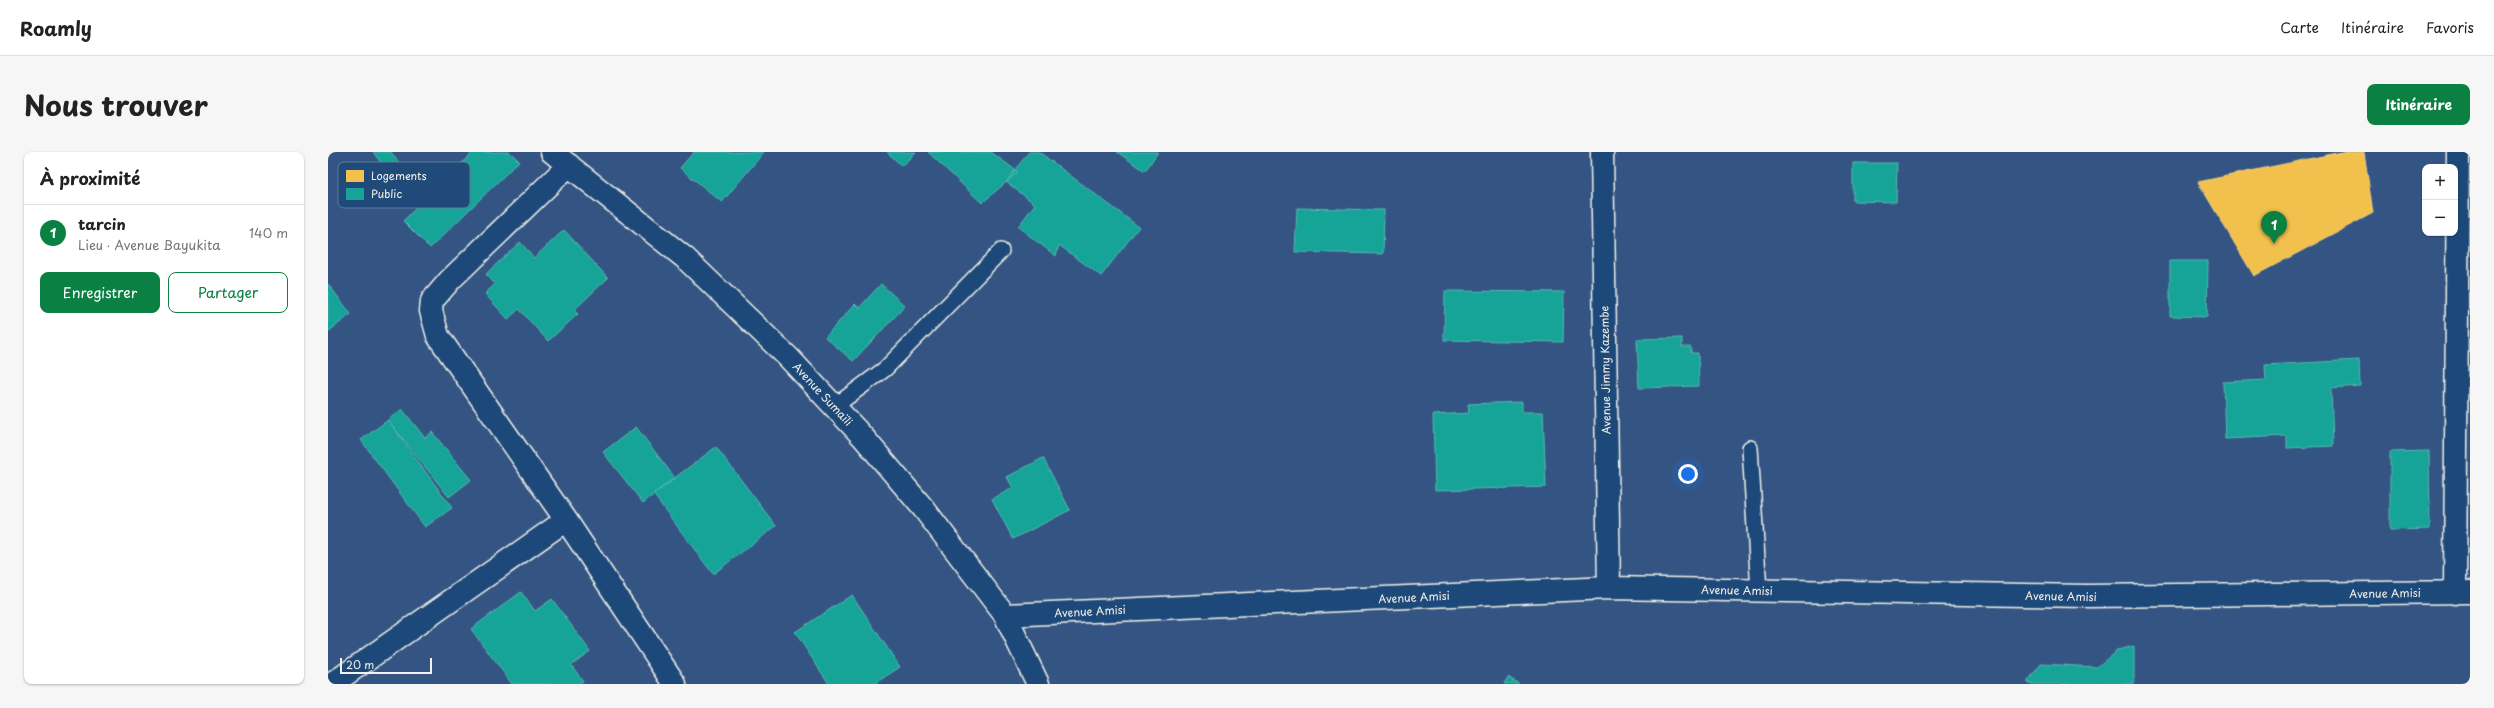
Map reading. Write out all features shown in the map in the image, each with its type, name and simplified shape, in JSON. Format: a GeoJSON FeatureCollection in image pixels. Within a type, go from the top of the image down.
{"type":"FeatureCollection","features":[{"type":"Feature","properties":{"kind":"street","name":"Avenue Jimmy Kazembe"},"geometry":{"type":"LineString","coordinates":[[1602,152],[1609,588]]}},
{"type":"Feature","properties":{"kind":"street"},"geometry":{"type":"LineString","coordinates":[[2458,152],[2462,592]]}},
{"type":"Feature","properties":{"kind":"street"},"geometry":{"type":"LineString","coordinates":[[561,158],[432,301],[431,311],[438,336],[566,520],[675,684]]}},
{"type":"Feature","properties":{"kind":"street","name":"Avenue Sumaïli"},"geometry":{"type":"LineString","coordinates":[[561,158],[685,258],[789,358],[835,406],[924,509],[1005,615],[1038,684]]}},
{"type":"Feature","properties":{"kind":"street"},"geometry":{"type":"LineString","coordinates":[[332,684],[566,520]]}},
{"type":"Feature","properties":{"kind":"street","name":"Avenue Amisi"},"geometry":{"type":"LineString","coordinates":[[1005,615],[1609,588],[2087,596],[2462,592]]}},
{"type":"Feature","properties":{"kind":"lane"},"geometry":{"type":"LineString","coordinates":[[835,406],[885,369],[1001,251]]}},
{"type":"Feature","properties":{"kind":"lane"},"geometry":{"type":"LineString","coordinates":[[1750,448],[1759,590]]}},
{"type":"Feature","properties":{"kind":"building: Logements"},"geometry":{"type":"Polygon","coordinates":[[[2342,152],[2364,152],[2373,213],[2254,276],[2198,182],[2342,152]]]}},
{"type":"Feature","properties":{"kind":"building: Public"},"geometry":{"type":"Polygon","coordinates":[[[373,152],[391,152],[398,162],[380,162],[373,152]]]}},
{"type":"Feature","properties":{"kind":"building: Public"},"geometry":{"type":"Polygon","coordinates":[[[473,152],[510,152],[519,161],[430,248],[403,221],[416,208],[470,208],[470,162],[463,162],[473,152]]]}},
{"type":"Feature","properties":{"kind":"building: Public"},"geometry":{"type":"Polygon","coordinates":[[[694,152],[764,152],[722,202],[680,168],[694,152]]]}},
{"type":"Feature","properties":{"kind":"building: Public"},"geometry":{"type":"Polygon","coordinates":[[[887,152],[916,152],[902,166],[887,152]]]}},
{"type":"Feature","properties":{"kind":"building: Public"},"geometry":{"type":"Polygon","coordinates":[[[928,152],[991,152],[1018,172],[982,203],[928,152]]]}},
{"type":"Feature","properties":{"kind":"building: Public"},"geometry":{"type":"Polygon","coordinates":[[[1029,152],[1039,152],[1139,227],[1101,276],[1059,245],[1056,256],[1018,227],[1035,204],[1006,182],[1029,152]]]}},
{"type":"Feature","properties":{"kind":"building: Public"},"geometry":{"type":"Polygon","coordinates":[[[1117,152],[1158,152],[1145,171],[1117,152]]]}},
{"type":"Feature","properties":{"kind":"building: Public"},"geometry":{"type":"Polygon","coordinates":[[[1853,163],[1897,163],[1896,202],[1853,201],[1853,163]]]}},
{"type":"Feature","properties":{"kind":"building: Public"},"geometry":{"type":"Polygon","coordinates":[[[1297,208],[1384,210],[1383,254],[1295,252],[1297,208]]]}},
{"type":"Feature","properties":{"kind":"building: Public"},"geometry":{"type":"Polygon","coordinates":[[[564,230],[608,278],[574,310],[578,314],[548,341],[519,309],[508,319],[485,294],[495,284],[486,274],[520,242],[534,258],[564,230]]]}},
{"type":"Feature","properties":{"kind":"building: Public"},"geometry":{"type":"Polygon","coordinates":[[[2170,261],[2208,261],[2207,317],[2170,316],[2170,261]]]}},
{"type":"Feature","properties":{"kind":"building: Public"},"geometry":{"type":"Polygon","coordinates":[[[328,284],[351,314],[328,332],[328,284]]]}},
{"type":"Feature","properties":{"kind":"building: Public"},"geometry":{"type":"Polygon","coordinates":[[[881,284],[905,306],[853,361],[825,337],[855,304],[859,308],[881,284]]]}},
{"type":"Feature","properties":{"kind":"building: Public"},"geometry":{"type":"Polygon","coordinates":[[[1445,291],[1564,292],[1563,342],[1444,340],[1445,291]]]}},
{"type":"Feature","properties":{"kind":"building: Public"},"geometry":{"type":"Polygon","coordinates":[[[1682,338],[1682,347],[1691,347],[1691,353],[1698,353],[1699,386],[1639,388],[1637,339],[1682,338]]]}},
{"type":"Feature","properties":{"kind":"building: Public"},"geometry":{"type":"Polygon","coordinates":[[[2359,360],[2360,386],[2331,388],[2333,446],[2287,448],[2287,436],[2225,439],[2223,382],[2266,380],[2265,365],[2359,360]]]}},
{"type":"Feature","properties":{"kind":"building: Public"},"geometry":{"type":"Polygon","coordinates":[[[1522,402],[1522,412],[1543,412],[1546,487],[1435,490],[1433,415],[1469,413],[1468,404],[1522,402]]]}},
{"type":"Feature","properties":{"kind":"building: Public"},"geometry":{"type":"Polygon","coordinates":[[[402,409],[425,438],[432,432],[471,480],[449,497],[388,420],[402,409]]]}},
{"type":"Feature","properties":{"kind":"building: Public"},"geometry":{"type":"Polygon","coordinates":[[[388,420],[452,508],[425,527],[361,440],[388,420]]]}},
{"type":"Feature","properties":{"kind":"building: Public"},"geometry":{"type":"Polygon","coordinates":[[[636,427],[675,478],[643,503],[603,452],[636,427]]]}},
{"type":"Feature","properties":{"kind":"building: Public"},"geometry":{"type":"Polygon","coordinates":[[[716,447],[776,526],[713,574],[653,494],[716,447]]]}},
{"type":"Feature","properties":{"kind":"building: Public"},"geometry":{"type":"Polygon","coordinates":[[[2429,451],[2430,529],[2390,530],[2390,452],[2429,451]]]}},
{"type":"Feature","properties":{"kind":"building: Public"},"geometry":{"type":"Polygon","coordinates":[[[1043,458],[1070,510],[1013,539],[992,499],[1013,488],[1007,477],[1043,458]]]}},
{"type":"Feature","properties":{"kind":"building: Public"},"geometry":{"type":"Polygon","coordinates":[[[521,592],[535,611],[552,599],[590,651],[571,665],[583,681],[578,684],[512,684],[471,629],[521,592]]]}},
{"type":"Feature","properties":{"kind":"building: Public"},"geometry":{"type":"Polygon","coordinates":[[[852,595],[900,667],[874,684],[829,684],[795,632],[852,595]]]}},
{"type":"Feature","properties":{"kind":"building: Public"},"geometry":{"type":"Polygon","coordinates":[[[2134,646],[2134,684],[2028,684],[2028,681],[2041,664],[2097,667],[2118,650],[2134,646]]]}},
{"type":"Feature","properties":{"kind":"building: Public"},"geometry":{"type":"Polygon","coordinates":[[[1508,677],[1519,684],[1504,684],[1508,677]]]}},
{"type":"Feature","properties":{"kind":"place","name":"tarcin"},"geometry":{"type":"Point","coordinates":[2274,244]}}]}
